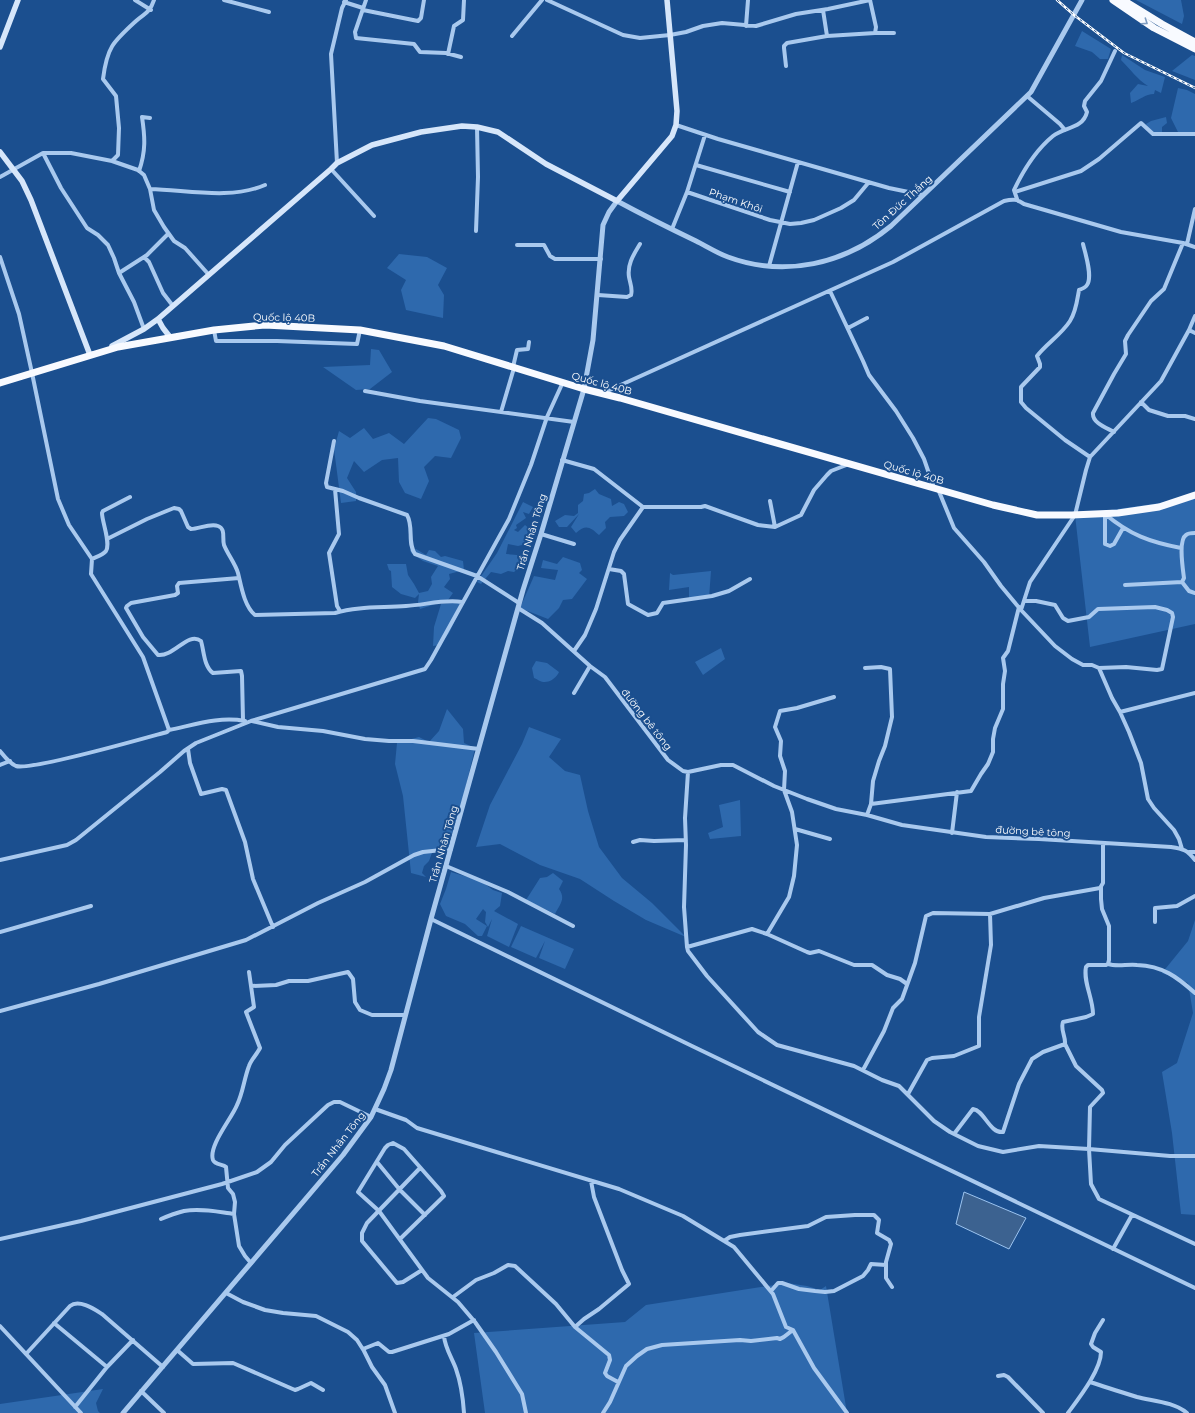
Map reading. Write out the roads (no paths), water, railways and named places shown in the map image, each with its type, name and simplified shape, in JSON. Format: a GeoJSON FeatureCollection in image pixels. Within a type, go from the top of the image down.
{"type":"FeatureCollection","features":[{"type":"Feature","properties":{"kind":"highway"},"geometry":{"type":"LineString","coordinates":[[1113,0],[1154,28],[1195,49]]}},
{"type":"Feature","properties":{"kind":"highway"},"geometry":{"type":"LineString","coordinates":[[1123,0],[1133,3],[1162,24],[1195,42]]}},
{"type":"Feature","properties":{"kind":"highway","name":"Quốc lộ 40B"},"geometry":{"type":"LineString","coordinates":[[0,383],[118,347],[214,330],[265,325],[360,330],[444,346],[513,368],[993,505],[1037,514],[1105,514],[1159,507],[1195,495]]}},
{"type":"Feature","properties":{"kind":"main road"},"geometry":{"type":"LineString","coordinates":[[0,47],[18,0]]}},
{"type":"Feature","properties":{"kind":"main road"},"geometry":{"type":"LineString","coordinates":[[0,152],[22,181],[31,200],[90,355],[123,341],[158,319],[337,163],[372,144],[414,133],[462,126],[477,127],[498,132],[546,164],[617,201],[672,136],[676,125],[677,111],[667,0]]}},
{"type":"Feature","properties":{"kind":"main road"},"geometry":{"type":"LineString","coordinates":[[158,319],[170,337]]}},
{"type":"Feature","properties":{"kind":"street"},"geometry":{"type":"LineString","coordinates":[[134,0],[150,10]]}},
{"type":"Feature","properties":{"kind":"street"},"geometry":{"type":"LineString","coordinates":[[112,161],[118,155],[118,108],[116,96],[103,79],[107,55],[117,39],[150,10],[154,0]]}},
{"type":"Feature","properties":{"kind":"street"},"geometry":{"type":"LineString","coordinates":[[224,0],[269,12]]}},
{"type":"Feature","properties":{"kind":"street"},"geometry":{"type":"LineString","coordinates":[[366,0],[354,34],[357,38],[414,44],[420,52],[448,54],[461,57]]}},
{"type":"Feature","properties":{"kind":"street"},"geometry":{"type":"LineString","coordinates":[[337,163],[331,54],[345,1],[363,9],[418,20],[421,18],[424,0]]}},
{"type":"Feature","properties":{"kind":"street"},"geometry":{"type":"LineString","coordinates":[[448,54],[454,26],[463,20],[464,0]]}},
{"type":"Feature","properties":{"kind":"street"},"geometry":{"type":"LineString","coordinates":[[512,36],[542,0]]}},
{"type":"Feature","properties":{"kind":"street"},"geometry":{"type":"LineString","coordinates":[[547,0],[623,35],[633,38],[670,35],[715,24],[727,23],[756,26],[796,14],[823,10],[858,1],[870,0],[876,26],[875,33]]}},
{"type":"Feature","properties":{"kind":"street"},"geometry":{"type":"LineString","coordinates":[[746,26],[748,0]]}},
{"type":"Feature","properties":{"kind":"street","name":"Tôn Đức Thắng"},"geometry":{"type":"LineString","coordinates":[[617,201],[728,257],[757,264],[780,267],[804,266],[844,255],[880,235],[1027,96],[1042,73],[1082,0]]}},
{"type":"Feature","properties":{"kind":"street"},"geometry":{"type":"LineString","coordinates":[[823,10],[827,36]]}},
{"type":"Feature","properties":{"kind":"street"},"geometry":{"type":"LineString","coordinates":[[786,66],[784,46],[787,43],[827,36],[894,33]]}},
{"type":"Feature","properties":{"kind":"street"},"geometry":{"type":"LineString","coordinates":[[1017,200],[1014,190],[1026,166],[1056,134],[1077,126],[1086,116],[1087,112],[1084,106],[1086,101],[1101,81],[1115,51]]}},
{"type":"Feature","properties":{"kind":"street"},"geometry":{"type":"LineString","coordinates":[[1027,96],[1060,124],[1064,130]]}},
{"type":"Feature","properties":{"kind":"street"},"geometry":{"type":"LineString","coordinates":[[139,171],[144,158],[145,144],[142,117],[150,118]]}},
{"type":"Feature","properties":{"kind":"street"},"geometry":{"type":"LineString","coordinates":[[1015,192],[1082,171],[1100,159],[1141,123],[1153,134],[1195,134]]}},
{"type":"Feature","properties":{"kind":"street"},"geometry":{"type":"LineString","coordinates":[[676,125],[889,188],[923,195]]}},
{"type":"Feature","properties":{"kind":"street"},"geometry":{"type":"LineString","coordinates":[[476,231],[478,177],[477,127]]}},
{"type":"Feature","properties":{"kind":"street"},"geometry":{"type":"LineString","coordinates":[[672,230],[687,192],[706,135]]}},
{"type":"Feature","properties":{"kind":"street"},"geometry":{"type":"LineString","coordinates":[[43,153],[61,188],[87,228],[98,235],[108,245],[119,273],[134,302],[144,329]]}},
{"type":"Feature","properties":{"kind":"street"},"geometry":{"type":"LineString","coordinates":[[0,178],[43,153],[71,153],[112,161],[139,171],[144,175],[150,188],[154,210],[168,234],[185,248],[209,275]]}},
{"type":"Feature","properties":{"kind":"street"},"geometry":{"type":"LineString","coordinates":[[769,266],[798,162]]}},
{"type":"Feature","properties":{"kind":"street"},"geometry":{"type":"LineString","coordinates":[[696,165],[790,192]]}},
{"type":"Feature","properties":{"kind":"street"},"geometry":{"type":"LineString","coordinates":[[331,169],[374,216]]}},
{"type":"Feature","properties":{"kind":"street","name":"Phạm Khôi"},"geometry":{"type":"LineString","coordinates":[[687,192],[770,220],[801,223],[829,214],[854,200],[869,182]]}},
{"type":"Feature","properties":{"kind":"street"},"geometry":{"type":"LineString","coordinates":[[150,188],[189,192],[238,192],[252,190],[265,184]]}},
{"type":"Feature","properties":{"kind":"street"},"geometry":{"type":"LineString","coordinates":[[603,393],[892,262],[1010,199],[1121,232],[1195,247]]}},
{"type":"Feature","properties":{"kind":"street","name":"Trần Nhân Tông"},"geometry":{"type":"LineString","coordinates":[[123,1413],[343,1155],[371,1117],[384,1089],[391,1070],[431,919],[519,606],[584,388],[593,340],[603,225],[617,201]]}},
{"type":"Feature","properties":{"kind":"street"},"geometry":{"type":"LineString","coordinates":[[1114,432],[1094,420],[1092,417],[1093,413],[1126,354],[1125,341],[1128,335],[1150,301],[1164,289],[1185,244],[1195,209]]}},
{"type":"Feature","properties":{"kind":"street"},"geometry":{"type":"LineString","coordinates":[[119,273],[144,257],[168,234]]}},
{"type":"Feature","properties":{"kind":"street"},"geometry":{"type":"LineString","coordinates":[[516,244],[544,245],[550,256],[555,259],[601,259]]}},
{"type":"Feature","properties":{"kind":"street"},"geometry":{"type":"LineString","coordinates":[[598,295],[631,296],[632,292],[628,272],[629,265],[640,244]]}},
{"type":"Feature","properties":{"kind":"street"},"geometry":{"type":"LineString","coordinates":[[1083,244],[1088,268],[1088,283],[1085,287],[1079,290],[1074,311],[1064,330],[1037,356],[1040,367],[1020,388],[1021,402],[1026,408],[1065,440],[1090,457]]}},
{"type":"Feature","properties":{"kind":"street"},"geometry":{"type":"LineString","coordinates":[[0,257],[19,314],[58,499],[69,525],[92,559],[91,574],[143,657],[169,730]]}},
{"type":"Feature","properties":{"kind":"street"},"geometry":{"type":"LineString","coordinates":[[144,257],[150,262],[160,288],[173,306]]}},
{"type":"Feature","properties":{"kind":"street"},"geometry":{"type":"LineString","coordinates":[[830,291],[869,375],[896,411],[924,459],[954,528],[984,562],[1001,586],[1020,608],[1055,646],[1072,660],[1083,665],[1092,665],[1098,668],[1126,667],[1157,670],[1162,669],[1173,617],[1172,613],[1166,610],[1155,607],[1098,609],[1089,617],[1068,621],[1063,618],[1054,604],[1024,601]]}},
{"type":"Feature","properties":{"kind":"street"},"geometry":{"type":"LineString","coordinates":[[871,804],[971,791],[988,764],[993,752],[995,728],[1003,710],[1003,684],[1005,671],[1003,658],[1008,651],[1020,608],[1024,601],[1030,582],[1075,515],[1090,457],[1161,381],[1195,316]]}},
{"type":"Feature","properties":{"kind":"street"},"geometry":{"type":"LineString","coordinates":[[848,328],[867,318]]}},
{"type":"Feature","properties":{"kind":"street"},"geometry":{"type":"LineString","coordinates":[[214,330],[216,341],[277,341],[357,344],[360,330]]}},
{"type":"Feature","properties":{"kind":"street"},"geometry":{"type":"LineString","coordinates":[[1189,330],[1195,333]]}},
{"type":"Feature","properties":{"kind":"street"},"geometry":{"type":"LineString","coordinates":[[501,412],[517,350],[528,349],[529,342]]}},
{"type":"Feature","properties":{"kind":"street"},"geometry":{"type":"LineString","coordinates":[[0,860],[67,845],[76,840],[196,743],[250,721],[422,671],[432,660],[462,602],[509,519],[531,465],[547,417],[563,382]]}},
{"type":"Feature","properties":{"kind":"street"},"geometry":{"type":"LineString","coordinates":[[365,391],[402,398],[547,417],[574,422]]}},
{"type":"Feature","properties":{"kind":"street"},"geometry":{"type":"LineString","coordinates":[[1140,402],[1149,410],[1168,416],[1185,416],[1195,419]]}},
{"type":"Feature","properties":{"kind":"street"},"geometry":{"type":"LineString","coordinates":[[334,441],[326,483],[327,487],[335,489],[339,534],[329,553],[337,606],[340,612]]}},
{"type":"Feature","properties":{"kind":"street"},"geometry":{"type":"LineString","coordinates":[[562,460],[594,469],[643,507],[705,506],[758,525],[775,527],[801,515],[814,490],[827,475],[850,464]]}},
{"type":"Feature","properties":{"kind":"street","name":"đường bê tông"},"geometry":{"type":"LineString","coordinates":[[335,489],[408,515],[410,522],[411,546],[415,554],[477,576],[542,623],[590,666],[605,677],[668,760],[683,771],[688,772],[721,765],[733,765],[784,790],[836,809],[867,815],[902,825],[986,837],[1182,848],[1189,852],[1195,860]]}},
{"type":"Feature","properties":{"kind":"street"},"geometry":{"type":"LineString","coordinates":[[92,559],[106,551],[107,539],[102,513],[130,497]]}},
{"type":"Feature","properties":{"kind":"street"},"geometry":{"type":"LineString","coordinates":[[770,501],[775,527]]}},
{"type":"Feature","properties":{"kind":"street"},"geometry":{"type":"LineString","coordinates":[[574,651],[580,644],[590,622],[617,546],[643,507]]}},
{"type":"Feature","properties":{"kind":"street"},"geometry":{"type":"LineString","coordinates":[[107,539],[159,513],[176,508],[181,511],[188,527],[191,530],[216,525],[222,529],[225,546],[237,571],[250,611],[255,615],[326,613],[363,608],[462,602]]}},
{"type":"Feature","properties":{"kind":"street"},"geometry":{"type":"LineString","coordinates":[[1105,514],[1105,544],[1110,546],[1114,544],[1124,528]]}},
{"type":"Feature","properties":{"kind":"street"},"geometry":{"type":"LineString","coordinates":[[1105,514],[1124,528],[1148,540],[1182,548]]}},
{"type":"Feature","properties":{"kind":"street"},"geometry":{"type":"LineString","coordinates":[[1182,582],[1184,578],[1182,548],[1184,536],[1195,533]]}},
{"type":"Feature","properties":{"kind":"street"},"geometry":{"type":"LineString","coordinates":[[541,534],[574,544]]}},
{"type":"Feature","properties":{"kind":"street"},"geometry":{"type":"LineString","coordinates":[[609,569],[621,571],[624,574],[628,604],[648,615],[656,613],[663,603],[712,596],[729,591],[750,579]]}},
{"type":"Feature","properties":{"kind":"street"},"geometry":{"type":"LineString","coordinates":[[239,578],[179,583],[177,586],[178,593],[175,595],[131,603],[126,606],[126,608],[143,637],[158,655],[171,653],[190,640],[198,639],[201,641],[206,664],[210,672],[241,671],[242,720]]}},
{"type":"Feature","properties":{"kind":"street"},"geometry":{"type":"LineString","coordinates":[[1125,585],[1182,582]]}},
{"type":"Feature","properties":{"kind":"street"},"geometry":{"type":"LineString","coordinates":[[1182,582],[1189,591],[1195,593]]}},
{"type":"Feature","properties":{"kind":"street"},"geometry":{"type":"LineString","coordinates":[[574,694],[590,666]]}},
{"type":"Feature","properties":{"kind":"street"},"geometry":{"type":"LineString","coordinates":[[865,668],[881,667],[890,669],[892,702],[892,717],[886,746],[879,761],[874,781],[871,804],[867,815]]}},
{"type":"Feature","properties":{"kind":"street"},"geometry":{"type":"LineString","coordinates":[[1098,668],[1120,712],[1140,763],[1148,799],[1174,830],[1182,848]]}},
{"type":"Feature","properties":{"kind":"street"},"geometry":{"type":"LineString","coordinates":[[1120,712],[1195,693]]}},
{"type":"Feature","properties":{"kind":"street"},"geometry":{"type":"LineString","coordinates":[[767,934],[789,897],[794,876],[797,845],[792,812],[784,790],[785,771],[780,756],[780,741],[775,728],[780,711],[834,697]]}},
{"type":"Feature","properties":{"kind":"street"},"geometry":{"type":"LineString","coordinates":[[0,751],[15,765],[19,766],[48,762],[167,732],[169,730],[214,720],[229,719],[250,721],[278,727],[323,731],[365,739],[389,741],[413,740],[479,749]]}},
{"type":"Feature","properties":{"kind":"street"},"geometry":{"type":"LineString","coordinates":[[188,748],[190,763],[201,794],[222,789],[226,790],[244,842],[253,879],[273,927]]}},
{"type":"Feature","properties":{"kind":"street"},"geometry":{"type":"LineString","coordinates":[[0,765],[10,761]]}},
{"type":"Feature","properties":{"kind":"street"},"geometry":{"type":"LineString","coordinates":[[688,772],[685,818],[686,840],[684,907],[688,951],[707,976],[758,1032],[777,1045],[854,1066],[882,1080],[899,1086],[934,1121],[954,1134],[978,1146],[1003,1152],[1039,1146],[1170,1156],[1195,1156]]}},
{"type":"Feature","properties":{"kind":"street"},"geometry":{"type":"LineString","coordinates":[[952,833],[957,792]]}},
{"type":"Feature","properties":{"kind":"street"},"geometry":{"type":"LineString","coordinates":[[795,828],[830,839]]}},
{"type":"Feature","properties":{"kind":"street"},"geometry":{"type":"LineString","coordinates":[[632,842],[640,840],[686,840]]}},
{"type":"Feature","properties":{"kind":"street"},"geometry":{"type":"LineString","coordinates":[[1103,843],[1101,899],[1102,909],[1109,926],[1108,964]]}},
{"type":"Feature","properties":{"kind":"street"},"geometry":{"type":"LineString","coordinates":[[0,1011],[240,942],[273,927],[318,903],[356,886],[414,855],[423,852],[451,849]]}},
{"type":"Feature","properties":{"kind":"street"},"geometry":{"type":"LineString","coordinates":[[1189,852],[1195,852]]}},
{"type":"Feature","properties":{"kind":"street"},"geometry":{"type":"LineString","coordinates":[[446,866],[508,892],[573,926]]}},
{"type":"Feature","properties":{"kind":"street"},"geometry":{"type":"LineString","coordinates":[[863,1070],[884,1032],[893,1008],[902,999],[915,963],[925,919],[928,914],[990,914],[1044,898],[1101,887]]}},
{"type":"Feature","properties":{"kind":"street"},"geometry":{"type":"LineString","coordinates":[[1155,922],[1155,908],[1177,906],[1195,896]]}},
{"type":"Feature","properties":{"kind":"street"},"geometry":{"type":"LineString","coordinates":[[0,932],[91,906]]}},
{"type":"Feature","properties":{"kind":"street"},"geometry":{"type":"LineString","coordinates":[[908,1094],[927,1060],[932,1058],[954,1056],[979,1046],[979,1017],[991,946],[990,914]]}},
{"type":"Feature","properties":{"kind":"street"},"geometry":{"type":"LineString","coordinates":[[431,919],[1195,1288]]}},
{"type":"Feature","properties":{"kind":"street"},"geometry":{"type":"LineString","coordinates":[[687,946],[752,929],[810,953],[820,951],[854,965],[872,965],[887,975],[900,979],[908,984]]}},
{"type":"Feature","properties":{"kind":"street"},"geometry":{"type":"LineString","coordinates":[[1195,993],[1175,976],[1163,970],[1141,965],[1088,965],[1086,967],[1085,978],[1088,985],[1093,1014],[1063,1022],[1062,1027],[1065,1044],[1076,1066],[1102,1090],[1103,1094],[1090,1107],[1089,1149],[1091,1184],[1099,1199],[1195,1244]]}},
{"type":"Feature","properties":{"kind":"street"},"geometry":{"type":"LineString","coordinates":[[249,972],[254,1007],[246,1012],[260,1048],[250,1064],[237,1106],[220,1134],[213,1156],[215,1163],[226,1166],[228,1190],[233,1194],[235,1202],[234,1214],[239,1246],[251,1263]]}},
{"type":"Feature","properties":{"kind":"street"},"geometry":{"type":"LineString","coordinates":[[251,986],[308,981],[348,972],[353,979],[355,1002],[360,1010],[372,1015],[405,1015]]}},
{"type":"Feature","properties":{"kind":"street"},"geometry":{"type":"LineString","coordinates":[[954,1134],[973,1108],[976,1109],[986,1121],[998,1131],[1003,1132],[1019,1084],[1032,1059],[1043,1052],[1065,1044]]}},
{"type":"Feature","properties":{"kind":"street"},"geometry":{"type":"LineString","coordinates":[[0,1239],[81,1221],[227,1182],[257,1172],[271,1162],[286,1145],[328,1105],[334,1102],[340,1102],[371,1117]]}},
{"type":"Feature","properties":{"kind":"street"},"geometry":{"type":"LineString","coordinates":[[375,1108],[406,1120],[417,1128],[620,1189],[683,1216],[734,1247],[771,1291],[786,1327],[793,1330],[814,1368],[847,1413]]}},
{"type":"Feature","properties":{"kind":"street"},"geometry":{"type":"LineString","coordinates":[[400,1239],[444,1196],[404,1149],[393,1143],[388,1144],[357,1190],[359,1194],[379,1212],[428,1278],[453,1297],[474,1320],[522,1394],[526,1413]]}},
{"type":"Feature","properties":{"kind":"street"},"geometry":{"type":"LineString","coordinates":[[377,1162],[400,1190],[425,1215]]}},
{"type":"Feature","properties":{"kind":"street"},"geometry":{"type":"LineString","coordinates":[[420,1168],[365,1227],[362,1233],[362,1241],[397,1283],[403,1282],[422,1270]]}},
{"type":"Feature","properties":{"kind":"street"},"geometry":{"type":"LineString","coordinates":[[575,1327],[629,1284],[622,1270],[610,1235],[594,1197],[591,1181]]}},
{"type":"Feature","properties":{"kind":"street"},"geometry":{"type":"LineString","coordinates":[[161,1219],[184,1211],[195,1210],[234,1214]]}},
{"type":"Feature","properties":{"kind":"street"},"geometry":{"type":"LineString","coordinates":[[724,1241],[730,1237],[740,1235],[811,1226],[826,1217],[870,1214],[876,1216],[879,1220],[877,1234],[891,1242],[886,1265],[886,1279],[891,1283],[892,1287]]}},
{"type":"Feature","properties":{"kind":"street"},"geometry":{"type":"LineString","coordinates":[[1113,1249],[1132,1215]]}},
{"type":"Feature","properties":{"kind":"street"},"geometry":{"type":"LineString","coordinates":[[771,1291],[778,1283],[782,1282],[799,1288],[820,1292],[830,1292],[864,1276],[871,1264],[886,1265]]}},
{"type":"Feature","properties":{"kind":"street"},"geometry":{"type":"LineString","coordinates":[[453,1297],[476,1280],[494,1273],[508,1265],[513,1265],[552,1300],[575,1327],[609,1356],[610,1360],[605,1373],[607,1376],[618,1382]]}},
{"type":"Feature","properties":{"kind":"street"},"geometry":{"type":"LineString","coordinates":[[226,1293],[243,1302],[265,1310],[316,1316],[348,1332],[357,1340],[372,1367],[385,1385],[395,1413]]}},
{"type":"Feature","properties":{"kind":"street"},"geometry":{"type":"LineString","coordinates":[[26,1354],[70,1306],[77,1303],[92,1308],[102,1314],[162,1367]]}},
{"type":"Feature","properties":{"kind":"street"},"geometry":{"type":"LineString","coordinates":[[363,1349],[378,1343],[389,1352],[392,1352],[444,1336],[474,1320]]}},
{"type":"Feature","properties":{"kind":"street"},"geometry":{"type":"LineString","coordinates":[[1068,1413],[1090,1382],[1101,1354],[1100,1350],[1093,1347],[1091,1344],[1103,1320]]}},
{"type":"Feature","properties":{"kind":"street"},"geometry":{"type":"LineString","coordinates":[[54,1323],[107,1366]]}},
{"type":"Feature","properties":{"kind":"street"},"geometry":{"type":"LineString","coordinates":[[0,1326],[81,1413]]}},
{"type":"Feature","properties":{"kind":"street"},"geometry":{"type":"LineString","coordinates":[[603,1413],[629,1363],[647,1350],[662,1346],[740,1340],[751,1341],[777,1338],[780,1340],[786,1337],[793,1330]]}},
{"type":"Feature","properties":{"kind":"street"},"geometry":{"type":"LineString","coordinates":[[444,1336],[446,1345],[458,1374],[464,1413]]}},
{"type":"Feature","properties":{"kind":"street"},"geometry":{"type":"LineString","coordinates":[[75,1406],[107,1366],[133,1340]]}},
{"type":"Feature","properties":{"kind":"street"},"geometry":{"type":"LineString","coordinates":[[177,1350],[193,1364],[233,1363],[295,1390],[311,1383],[323,1390]]}},
{"type":"Feature","properties":{"kind":"street"},"geometry":{"type":"LineString","coordinates":[[998,1376],[1004,1375],[1008,1377],[1043,1413]]}},
{"type":"Feature","properties":{"kind":"street"},"geometry":{"type":"LineString","coordinates":[[1090,1382],[1117,1391],[1164,1402],[1180,1408],[1187,1413]]}},
{"type":"Feature","properties":{"kind":"street"},"geometry":{"type":"LineString","coordinates":[[141,1391],[164,1413]]}},
{"type":"Feature","properties":{"kind":"railway"},"geometry":{"type":"LineString","coordinates":[[1057,0],[1074,15],[1124,53],[1195,88]]}}]}
